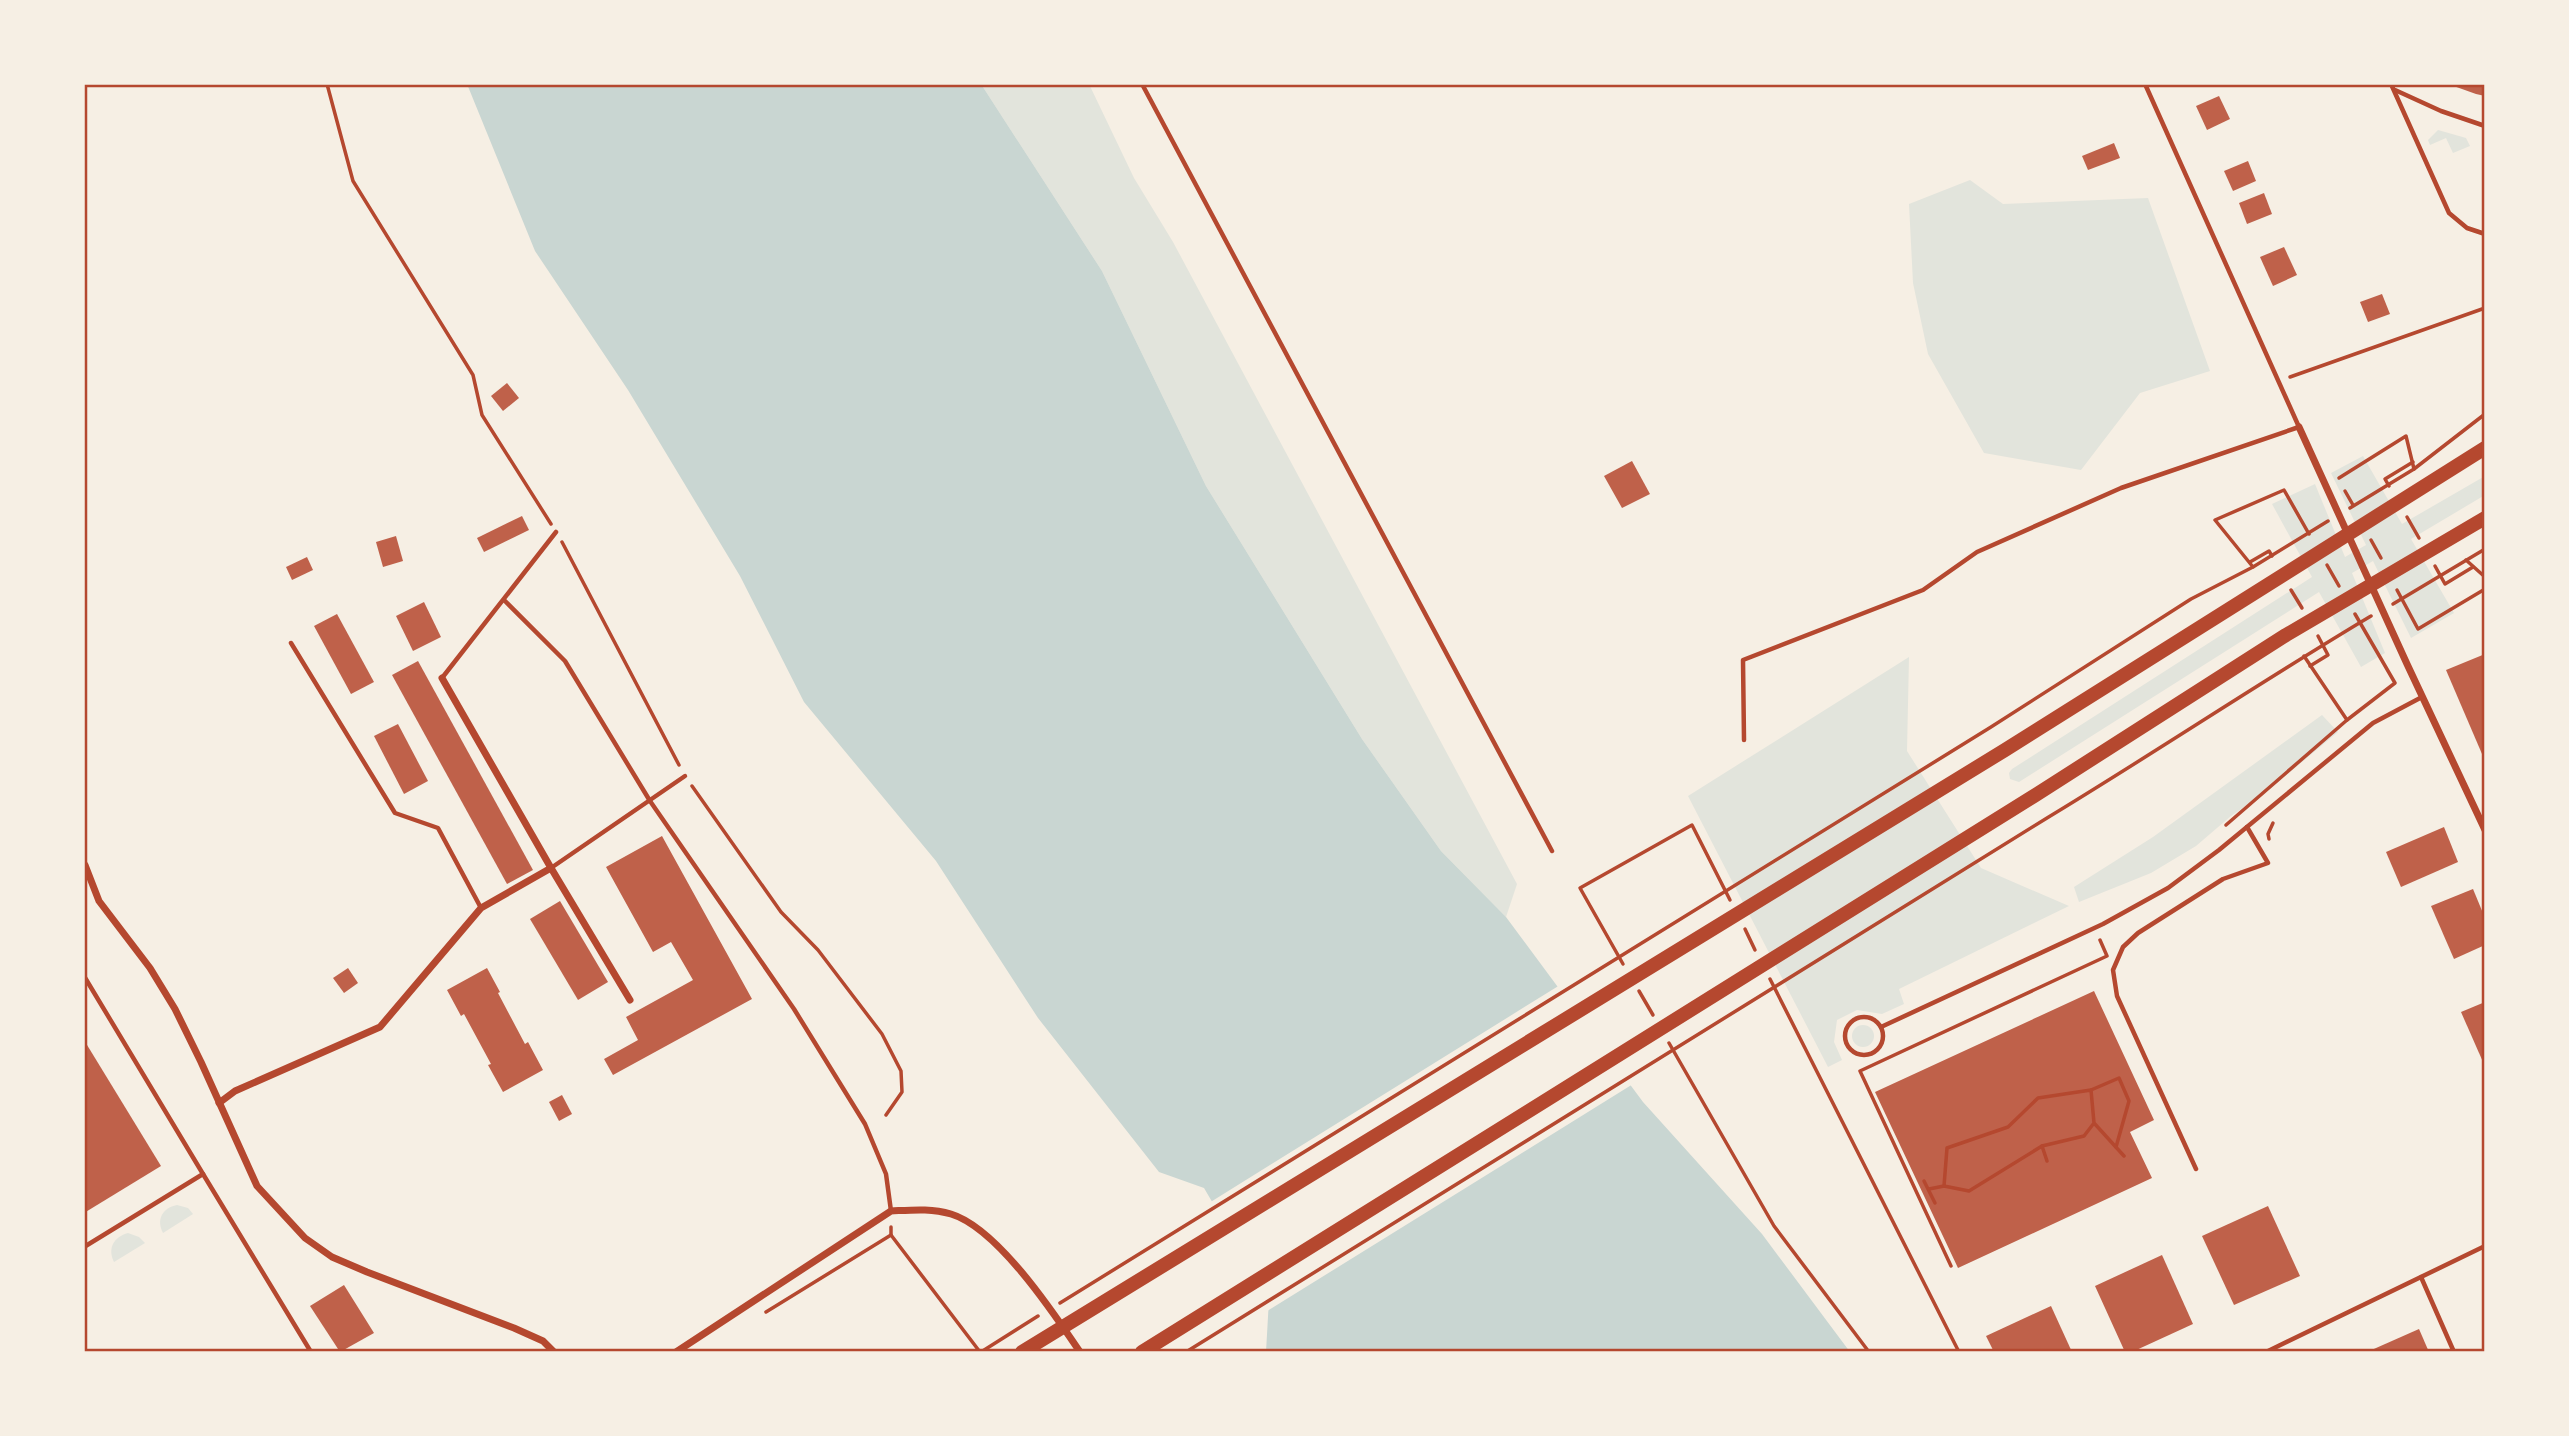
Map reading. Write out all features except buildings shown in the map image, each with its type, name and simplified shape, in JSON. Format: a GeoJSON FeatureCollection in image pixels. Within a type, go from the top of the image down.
{"type":"FeatureCollection","features":[{"type":"Feature","properties":{"kind":"main road"},"geometry":{"type":"LineString","coordinates":[[1022,1352],[2005,750],[2485,448]]}},
{"type":"Feature","properties":{"kind":"main road"},"geometry":{"type":"LineString","coordinates":[[1142,1352],[2034,796],[2286,635],[2485,518]]}},
{"type":"Feature","properties":{"kind":"street"},"geometry":{"type":"LineString","coordinates":[[2299,427],[2485,830]]}},
{"type":"Feature","properties":{"kind":"street"},"geometry":{"type":"LineString","coordinates":[[442,678],[630,1000]]}},
{"type":"Feature","properties":{"kind":"street"},"geometry":{"type":"LineString","coordinates":[[85,865],[99,901],[150,968],[174,1009],[257,1186],[305,1238],[355,1267],[524,1332],[543,1341],[554,1352]]}},
{"type":"Feature","properties":{"kind":"street"},"geometry":{"type":"LineString","coordinates":[[219,1103],[235,1091],[380,1027],[481,908],[551,868]]}},
{"type":"Feature","properties":{"kind":"street"},"geometry":{"type":"LineString","coordinates":[[676,1352],[891,1211],[929,1209],[953,1215],[975,1226],[1003,1252],[1033,1287],[1080,1352]]}},
{"type":"Feature","properties":{"kind":"lane"},"geometry":{"type":"LineString","coordinates":[[1142,84],[1552,851]]}},
{"type":"Feature","properties":{"kind":"lane"},"geometry":{"type":"LineString","coordinates":[[1744,740],[1743,660],[1923,590],[1977,552],[2121,488],[2299,427],[2145,84]]}},
{"type":"Feature","properties":{"kind":"lane"},"geometry":{"type":"LineString","coordinates":[[2392,87],[2441,111],[2485,126]]}},
{"type":"Feature","properties":{"kind":"lane"},"geometry":{"type":"LineString","coordinates":[[2392,87],[2449,213],[2467,228],[2485,234]]}},
{"type":"Feature","properties":{"kind":"lane"},"geometry":{"type":"LineString","coordinates":[[442,678],[556,532]]}},
{"type":"Feature","properties":{"kind":"lane"},"geometry":{"type":"LineString","coordinates":[[504,600],[565,661],[650,801],[764,964],[865,1124],[886,1174],[891,1211]]}},
{"type":"Feature","properties":{"kind":"lane"},"geometry":{"type":"LineString","coordinates":[[291,643],[395,813],[438,828],[481,908]]}},
{"type":"Feature","properties":{"kind":"lane"},"geometry":{"type":"LineString","coordinates":[[1881,1027],[2124,912],[2168,888],[2373,723],[2423,697]]}},
{"type":"Feature","properties":{"kind":"lane"},"geometry":{"type":"LineString","coordinates":[[551,868],[685,776]]}},
{"type":"Feature","properties":{"kind":"lane"},"geometry":{"type":"LineString","coordinates":[[2196,1169],[2117,996],[2113,970],[2123,947],[2138,933],[2223,880],[2268,863],[2247,827]]}},
{"type":"Feature","properties":{"kind":"lane"},"geometry":{"type":"LineString","coordinates":[[84,976],[311,1352]]}},
{"type":"Feature","properties":{"kind":"lane"},"geometry":{"type":"LineString","coordinates":[[1866,1017],[1881,1027],[1883,1040],[1876,1051],[1858,1054],[1847,1046],[1844,1035],[1854,1019],[1866,1017]]}},
{"type":"Feature","properties":{"kind":"lane"},"geometry":{"type":"LineString","coordinates":[[84,1247],[203,1174]]}},
{"type":"Feature","properties":{"kind":"lane"},"geometry":{"type":"LineString","coordinates":[[2266,1352],[2485,1245]]}},
{"type":"Feature","properties":{"kind":"lane"},"geometry":{"type":"LineString","coordinates":[[2421,1277],[2454,1352]]}},
{"type":"Feature","properties":{"kind":"path"},"geometry":{"type":"LineString","coordinates":[[327,84],[353,181],[473,375],[482,415],[556,532],[685,776],[781,912],[818,950],[882,1034],[901,1071],[902,1092],[886,1115]]}},
{"type":"Feature","properties":{"kind":"path"},"geometry":{"type":"LineString","coordinates":[[2278,382],[2485,308]]}},
{"type":"Feature","properties":{"kind":"path"},"geometry":{"type":"LineString","coordinates":[[2356,512],[2338,476],[2406,436],[2414,469],[2485,414]]}},
{"type":"Feature","properties":{"kind":"path"},"geometry":{"type":"LineString","coordinates":[[2392,491],[2385,480],[2413,462]]}},
{"type":"Feature","properties":{"kind":"path"},"geometry":{"type":"LineString","coordinates":[[1054,1307],[1991,727],[2191,599],[2253,567],[2215,520],[2284,490],[2312,539]]}},
{"type":"Feature","properties":{"kind":"path"},"geometry":{"type":"LineString","coordinates":[[2405,514],[2425,549]]}},
{"type":"Feature","properties":{"kind":"path"},"geometry":{"type":"LineString","coordinates":[[2369,535],[2381,558]]}},
{"type":"Feature","properties":{"kind":"path"},"geometry":{"type":"LineString","coordinates":[[2485,550],[2466,560],[2485,577]]}},
{"type":"Feature","properties":{"kind":"path"},"geometry":{"type":"LineString","coordinates":[[2249,562],[2269,551],[2276,563]]}},
{"type":"Feature","properties":{"kind":"path"},"geometry":{"type":"LineString","coordinates":[[2432,561],[2445,584],[2473,567]]}},
{"type":"Feature","properties":{"kind":"path"},"geometry":{"type":"LineString","coordinates":[[2326,563],[2340,587]]}},
{"type":"Feature","properties":{"kind":"path"},"geometry":{"type":"LineString","coordinates":[[2393,582],[2418,629],[2485,589]]}},
{"type":"Feature","properties":{"kind":"path"},"geometry":{"type":"LineString","coordinates":[[2289,586],[2302,609]]}},
{"type":"Feature","properties":{"kind":"path"},"geometry":{"type":"LineString","coordinates":[[2219,831],[2347,720],[2395,683],[2353,611]]}},
{"type":"Feature","properties":{"kind":"path"},"geometry":{"type":"LineString","coordinates":[[2310,666],[2329,655],[2315,632]]}},
{"type":"Feature","properties":{"kind":"path"},"geometry":{"type":"LineString","coordinates":[[1186,1352],[2147,758],[2304,656],[2347,720]]}},
{"type":"Feature","properties":{"kind":"path"},"geometry":{"type":"LineString","coordinates":[[2263,853],[2271,849],[2269,834],[2276,817]]}},
{"type":"Feature","properties":{"kind":"path"},"geometry":{"type":"LineString","coordinates":[[1629,972],[1580,888],[1692,825],[1735,911]]}},
{"type":"Feature","properties":{"kind":"path"},"geometry":{"type":"LineString","coordinates":[[1741,923],[1760,960]]}},
{"type":"Feature","properties":{"kind":"path"},"geometry":{"type":"LineString","coordinates":[[1951,1266],[1860,1071],[2107,956],[2099,938]]}},
{"type":"Feature","properties":{"kind":"path"},"geometry":{"type":"LineString","coordinates":[[1766,972],[1959,1352]]}},
{"type":"Feature","properties":{"kind":"path"},"geometry":{"type":"LineString","coordinates":[[1635,985],[1656,1021]]}},
{"type":"Feature","properties":{"kind":"path"},"geometry":{"type":"LineString","coordinates":[[1663,1033],[1774,1226],[1868,1352]]}},
{"type":"Feature","properties":{"kind":"path"},"geometry":{"type":"LineString","coordinates":[[1944,1186],[1947,1148],[2008,1127],[2038,1098],[2091,1090],[2119,1078],[2129,1101],[2116,1147]]}},
{"type":"Feature","properties":{"kind":"path"},"geometry":{"type":"LineString","coordinates":[[2091,1090],[2094,1123],[2124,1156]]}},
{"type":"Feature","properties":{"kind":"path"},"geometry":{"type":"LineString","coordinates":[[1928,1189],[1944,1186],[1969,1191],[2042,1146],[2084,1136],[2094,1123]]}},
{"type":"Feature","properties":{"kind":"path"},"geometry":{"type":"LineString","coordinates":[[2042,1146],[2047,1161]]}},
{"type":"Feature","properties":{"kind":"path"},"geometry":{"type":"LineString","coordinates":[[1924,1181],[1935,1203]]}},
{"type":"Feature","properties":{"kind":"path"},"geometry":{"type":"LineString","coordinates":[[761,1315],[891,1235],[981,1352],[1042,1314]]}},
{"type":"Feature","properties":{"kind":"shaded area"},"geometry":{"type":"Polygon","coordinates":[[[467,84],[981,84],[1102,271],[1206,486],[1362,739],[1441,851],[1506,917],[1643,1102],[1762,1234],[1850,1352],[1266,1352],[1269,1299],[1204,1188],[1159,1172],[1038,1018],[936,861],[804,702],[740,576],[628,390],[535,251],[467,84]]]}},
{"type":"Feature","properties":{"kind":"shaded area"},"geometry":{"type":"Polygon","coordinates":[[[981,84],[1089,84],[1134,178],[1173,242],[1517,884],[1506,917],[1441,851],[1362,739],[1206,486],[1102,271],[981,84]]]}},
{"type":"Feature","properties":{"kind":"shaded area"},"geometry":{"type":"Polygon","coordinates":[[[2438,130],[2466,138],[2470,146],[2453,153],[2446,138],[2430,145],[2428,140],[2438,130]]]}},
{"type":"Feature","properties":{"kind":"shaded area"},"geometry":{"type":"Polygon","coordinates":[[[1970,180],[2003,204],[2148,198],[2210,371],[2140,393],[2081,470],[1984,453],[1928,354],[1913,283],[1909,204],[1970,180]]]}},
{"type":"Feature","properties":{"kind":"shaded area"},"geometry":{"type":"Polygon","coordinates":[[[2363,456],[2402,524],[2485,476],[2485,495],[2411,539],[2454,613],[2411,638],[2373,561],[2352,573],[2385,653],[2361,667],[2319,592],[2019,782],[2010,779],[2009,773],[2012,769],[2312,577],[2272,504],[2315,484],[2345,557],[2366,545],[2331,473],[2363,456]]]}},
{"type":"Feature","properties":{"kind":"shaded area"},"geometry":{"type":"Polygon","coordinates":[[[1909,657],[1907,751],[1981,868],[2069,906],[1899,989],[1904,1004],[1882,1014],[1857,1010],[1837,1020],[1834,1042],[1842,1060],[1828,1067],[1688,796],[1909,657]]]}},
{"type":"Feature","properties":{"kind":"shaded area"},"geometry":{"type":"Polygon","coordinates":[[[2322,715],[2338,732],[2196,846],[2151,873],[2079,902],[2074,887],[2153,837],[2322,715]]]}},
{"type":"Feature","properties":{"kind":"shaded area"},"geometry":{"type":"Polygon","coordinates":[[[1863,1025],[1871,1028],[1874,1036],[1871,1044],[1863,1047],[1855,1044],[1852,1036],[1855,1028],[1863,1025]]]}},
{"type":"Feature","properties":{"kind":"shaded area"},"geometry":{"type":"Polygon","coordinates":[[[177,1205],[188,1208],[193,1214],[163,1233],[160,1224],[162,1215],[177,1205]]]}},
{"type":"Feature","properties":{"kind":"shaded area"},"geometry":{"type":"Polygon","coordinates":[[[128,1233],[139,1237],[145,1243],[114,1262],[111,1252],[113,1244],[128,1233]]]}},
{"type":"Feature","properties":{"kind":"pier"},"geometry":{"type":"Polygon","coordinates":[[[1560,985],[1633,1084],[1264,1313],[1265,1300],[1209,1203],[1560,985]]]}}]}
